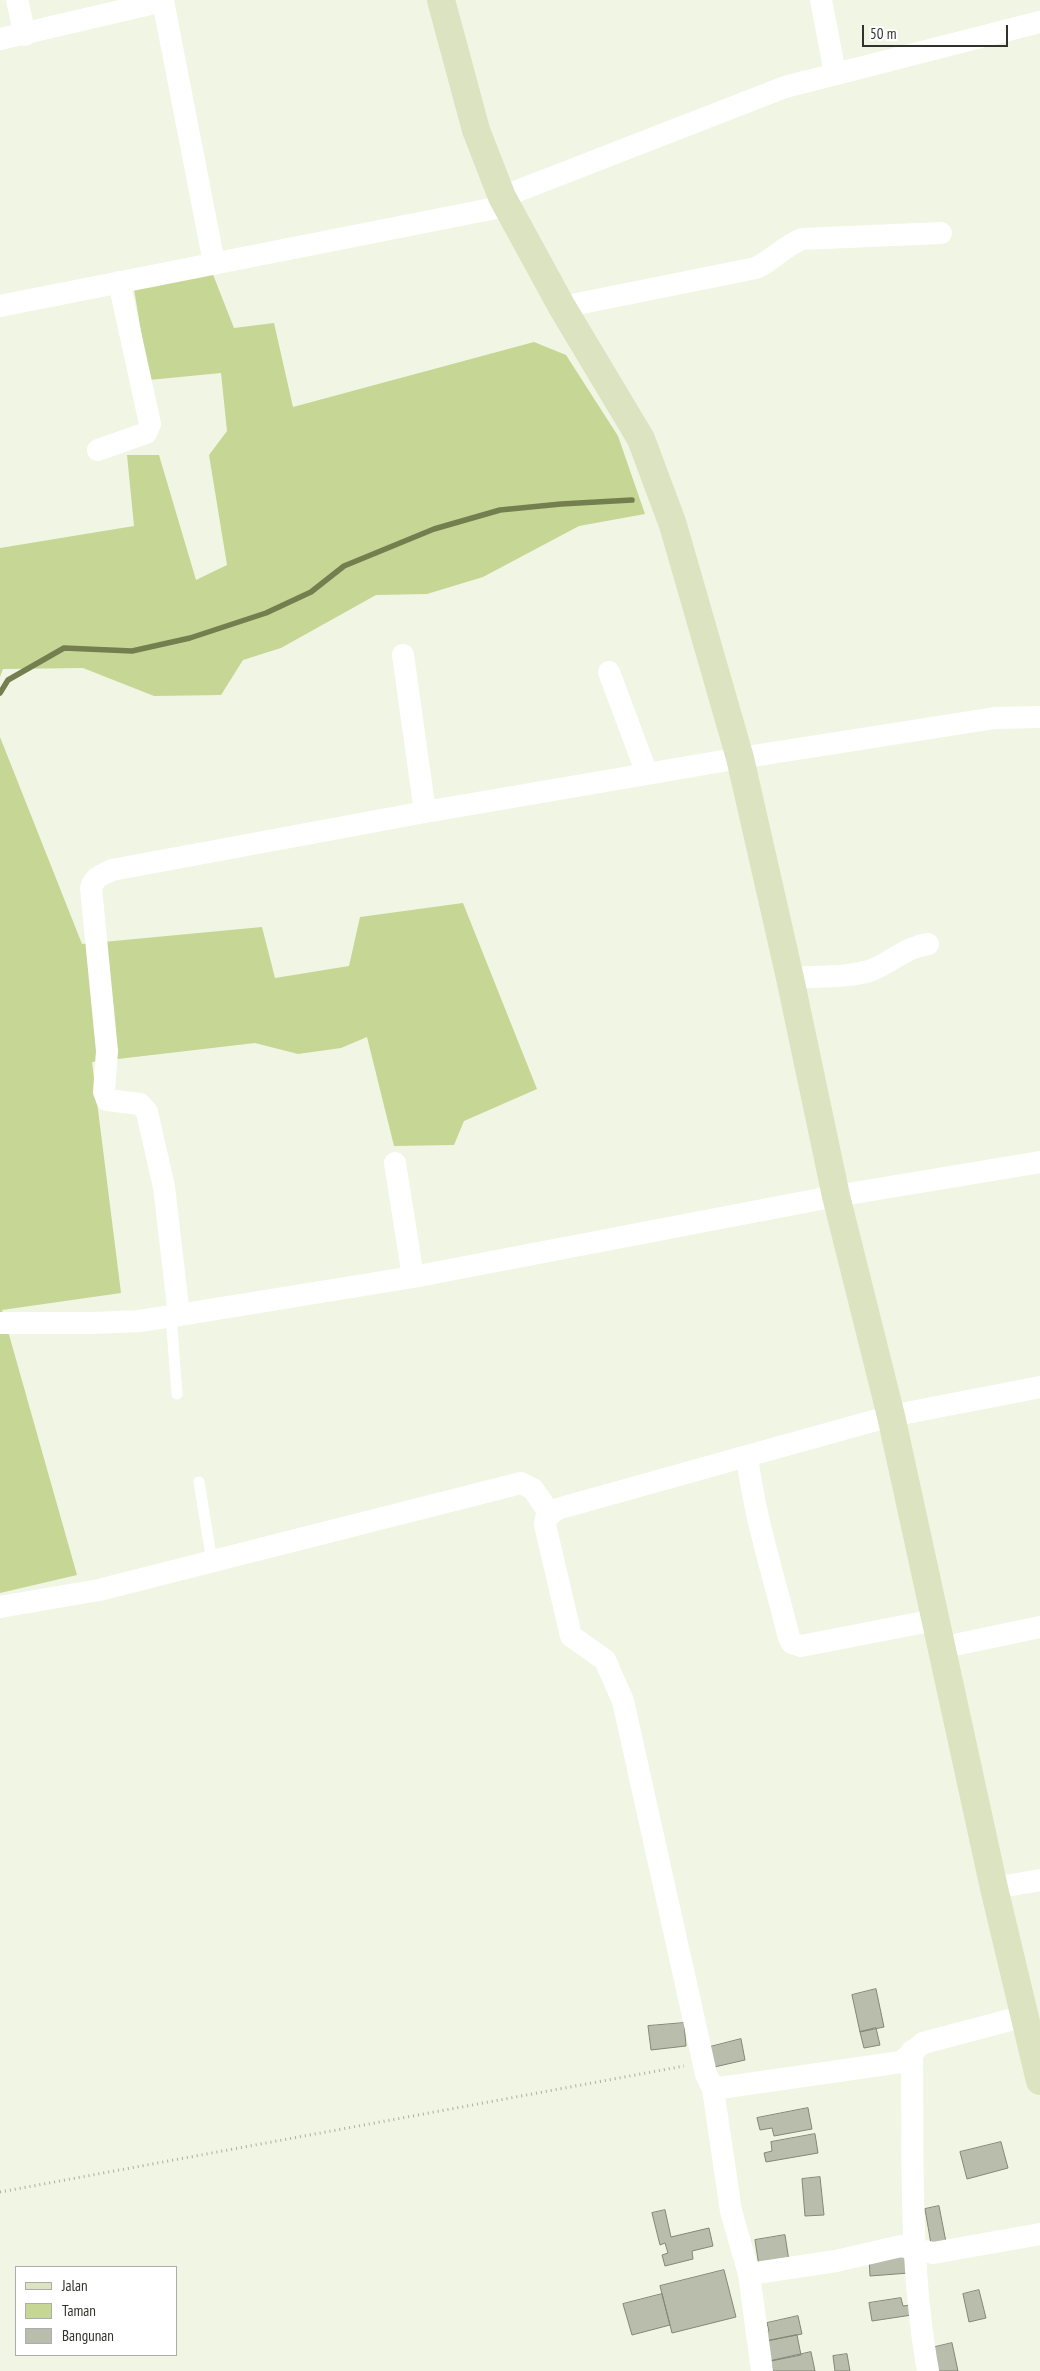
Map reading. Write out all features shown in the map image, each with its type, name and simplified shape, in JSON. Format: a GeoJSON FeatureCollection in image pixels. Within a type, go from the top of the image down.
{"type":"FeatureCollection","features":[{"type":"Feature","properties":{"kind":"main road"},"geometry":{"type":"LineString","coordinates":[[441,0],[476,130],[504,201],[562,307],[641,439],[673,525],[740,758],[790,978],[836,1196],[891,1416],[940,1648],[1040,2081]]}},
{"type":"Feature","properties":{"kind":"street"},"geometry":{"type":"LineString","coordinates":[[17,0],[25,34]]}},
{"type":"Feature","properties":{"kind":"street"},"geometry":{"type":"LineString","coordinates":[[821,0],[835,74]]}},
{"type":"Feature","properties":{"kind":"street"},"geometry":{"type":"LineString","coordinates":[[0,39],[166,1],[214,263]]}},
{"type":"Feature","properties":{"kind":"street"},"geometry":{"type":"LineString","coordinates":[[0,306],[214,263],[504,201],[785,87],[1040,22]]}},
{"type":"Feature","properties":{"kind":"street"},"geometry":{"type":"LineString","coordinates":[[562,307],[756,268],[766,263],[790,244],[802,239],[941,232]]}},
{"type":"Feature","properties":{"kind":"street"},"geometry":{"type":"LineString","coordinates":[[98,450],[146,432],[150,424],[119,282]]}},
{"type":"Feature","properties":{"kind":"street"},"geometry":{"type":"LineString","coordinates":[[403,655],[425,812]]}},
{"type":"Feature","properties":{"kind":"street"},"geometry":{"type":"LineString","coordinates":[[609,672],[647,774]]}},
{"type":"Feature","properties":{"kind":"street"},"geometry":{"type":"LineString","coordinates":[[175,1316],[164,1187],[147,1112],[140,1104],[107,1100],[104,1092],[107,1051],[91,888],[93,880],[112,870],[425,812],[740,758],[995,718],[1040,717]]}},
{"type":"Feature","properties":{"kind":"street"},"geometry":{"type":"LineString","coordinates":[[790,978],[862,972],[876,968],[912,947],[928,944]]}},
{"type":"Feature","properties":{"kind":"street"},"geometry":{"type":"LineString","coordinates":[[0,1323],[94,1323],[139,1321],[175,1316],[414,1277],[836,1196],[1040,1162]]}},
{"type":"Feature","properties":{"kind":"street"},"geometry":{"type":"LineString","coordinates":[[395,1164],[414,1277]]}},
{"type":"Feature","properties":{"kind":"street"},"geometry":{"type":"LineString","coordinates":[[762,2371],[749,2274],[731,2211],[713,2089],[706,2074],[623,1700],[605,1660],[577,1642],[568,1630],[545,1531],[546,1518],[557,1509],[891,1416],[1040,1387]]}},
{"type":"Feature","properties":{"kind":"street"},"geometry":{"type":"LineString","coordinates":[[747,1456],[751,1491],[762,1543],[792,1643],[800,1646],[935,1620]]}},
{"type":"Feature","properties":{"kind":"street"},"geometry":{"type":"LineString","coordinates":[[0,1607],[99,1590],[521,1483],[532,1489],[550,1514]]}},
{"type":"Feature","properties":{"kind":"street"},"geometry":{"type":"LineString","coordinates":[[940,1648],[1040,1627]]}},
{"type":"Feature","properties":{"kind":"street"},"geometry":{"type":"LineString","coordinates":[[994,1888],[1040,1880]]}},
{"type":"Feature","properties":{"kind":"street"},"geometry":{"type":"LineString","coordinates":[[713,2089],[892,2064],[900,2062],[912,2050],[923,2043],[1025,2016]]}},
{"type":"Feature","properties":{"kind":"street"},"geometry":{"type":"LineString","coordinates":[[912,2050],[914,2250],[920,2328],[928,2371]]}},
{"type":"Feature","properties":{"kind":"street"},"geometry":{"type":"LineString","coordinates":[[749,2274],[836,2261],[901,2246],[914,2250],[941,2252],[1040,2234]]}},
{"type":"Feature","properties":{"kind":"lane"},"geometry":{"type":"LineString","coordinates":[[175,1316],[177,1394]]}},
{"type":"Feature","properties":{"kind":"lane"},"geometry":{"type":"LineString","coordinates":[[199,1482],[212,1562]]}},
{"type":"Feature","properties":{"kind":"path"},"geometry":{"type":"LineString","coordinates":[[0,2192],[704,2062]]}},
{"type":"Feature","properties":{"kind":"green space"},"geometry":{"type":"Polygon","coordinates":[[[210,267],[234,328],[274,323],[293,407],[534,342],[566,355],[618,436],[645,514],[579,526],[483,577],[427,594],[376,595],[281,648],[243,660],[221,695],[154,696],[83,668],[3,669],[0,677],[0,548],[134,526],[127,455],[159,455],[196,580],[227,565],[209,455],[227,431],[221,373],[149,380],[134,289],[210,267]]]}},
{"type":"Feature","properties":{"kind":"green space"},"geometry":{"type":"Polygon","coordinates":[[[0,737],[82,944],[262,927],[275,978],[349,966],[360,917],[463,903],[537,1089],[464,1121],[454,1145],[394,1146],[367,1037],[341,1048],[298,1054],[255,1043],[92,1062],[121,1293],[2,1310],[77,1575],[0,1593],[0,737]]]}},
{"type":"Feature","properties":{"kind":"building"},"geometry":{"type":"Polygon","coordinates":[[[876,1989],[884,2027],[860,2032],[852,1995],[876,1989]]]}},
{"type":"Feature","properties":{"kind":"building"},"geometry":{"type":"Polygon","coordinates":[[[684,2023],[686,2046],[651,2050],[648,2026],[684,2023]]]}},
{"type":"Feature","properties":{"kind":"building"},"geometry":{"type":"Polygon","coordinates":[[[876,2028],[880,2045],[864,2048],[860,2032],[876,2028]]]}},
{"type":"Feature","properties":{"kind":"building"},"geometry":{"type":"Polygon","coordinates":[[[741,2039],[745,2060],[710,2068],[706,2048],[741,2039]]]}},
{"type":"Feature","properties":{"kind":"building"},"geometry":{"type":"Polygon","coordinates":[[[808,2108],[812,2129],[774,2136],[772,2128],[760,2130],[757,2118],[808,2108]]]}},
{"type":"Feature","properties":{"kind":"building"},"geometry":{"type":"Polygon","coordinates":[[[815,2134],[818,2153],[766,2162],[764,2153],[772,2151],[771,2142],[815,2134]]]}},
{"type":"Feature","properties":{"kind":"building"},"geometry":{"type":"Polygon","coordinates":[[[1001,2142],[1008,2168],[967,2179],[960,2152],[1001,2142]]]}},
{"type":"Feature","properties":{"kind":"building"},"geometry":{"type":"Polygon","coordinates":[[[820,2177],[824,2215],[805,2216],[802,2179],[820,2177]]]}},
{"type":"Feature","properties":{"kind":"building"},"geometry":{"type":"Polygon","coordinates":[[[939,2206],[946,2242],[931,2244],[925,2209],[939,2206]]]}},
{"type":"Feature","properties":{"kind":"building"},"geometry":{"type":"Polygon","coordinates":[[[665,2210],[671,2237],[709,2228],[713,2246],[692,2251],[693,2259],[665,2266],[662,2255],[668,2253],[665,2243],[660,2245],[652,2213],[665,2210]]]}},
{"type":"Feature","properties":{"kind":"building"},"geometry":{"type":"Polygon","coordinates":[[[785,2235],[789,2261],[759,2266],[755,2240],[785,2235]]]}},
{"type":"Feature","properties":{"kind":"building"},"geometry":{"type":"Polygon","coordinates":[[[907,2253],[909,2273],[870,2276],[869,2257],[907,2253]]]}},
{"type":"Feature","properties":{"kind":"building"},"geometry":{"type":"Polygon","coordinates":[[[724,2270],[736,2317],[672,2333],[660,2286],[724,2270]]]}},
{"type":"Feature","properties":{"kind":"building"},"geometry":{"type":"Polygon","coordinates":[[[979,2290],[986,2318],[969,2322],[963,2294],[979,2290]]]}},
{"type":"Feature","properties":{"kind":"building"},"geometry":{"type":"Polygon","coordinates":[[[662,2294],[670,2325],[632,2335],[623,2304],[662,2294]]]}},
{"type":"Feature","properties":{"kind":"building"},"geometry":{"type":"Polygon","coordinates":[[[901,2298],[903,2306],[911,2305],[912,2315],[872,2321],[869,2303],[901,2298]]]}},
{"type":"Feature","properties":{"kind":"building"},"geometry":{"type":"Polygon","coordinates":[[[798,2316],[802,2334],[767,2341],[765,2332],[769,2331],[767,2323],[798,2316]]]}},
{"type":"Feature","properties":{"kind":"building"},"geometry":{"type":"Polygon","coordinates":[[[797,2335],[801,2355],[771,2361],[767,2341],[797,2335]]]}},
{"type":"Feature","properties":{"kind":"building"},"geometry":{"type":"Polygon","coordinates":[[[952,2343],[958,2371],[933,2371],[927,2349],[952,2343]]]}},
{"type":"Feature","properties":{"kind":"building"},"geometry":{"type":"Polygon","coordinates":[[[811,2352],[815,2371],[773,2371],[771,2361],[811,2352]]]}},
{"type":"Feature","properties":{"kind":"building"},"geometry":{"type":"Polygon","coordinates":[[[847,2354],[850,2371],[835,2371],[833,2356],[847,2354]]]}},
{"type":"Feature","properties":{"kind":"waterway"},"geometry":{"type":"LineString","coordinates":[[0,693],[8,680],[64,648],[132,651],[190,638],[266,613],[311,592],[344,566],[434,529],[500,510],[632,500]]}}]}
